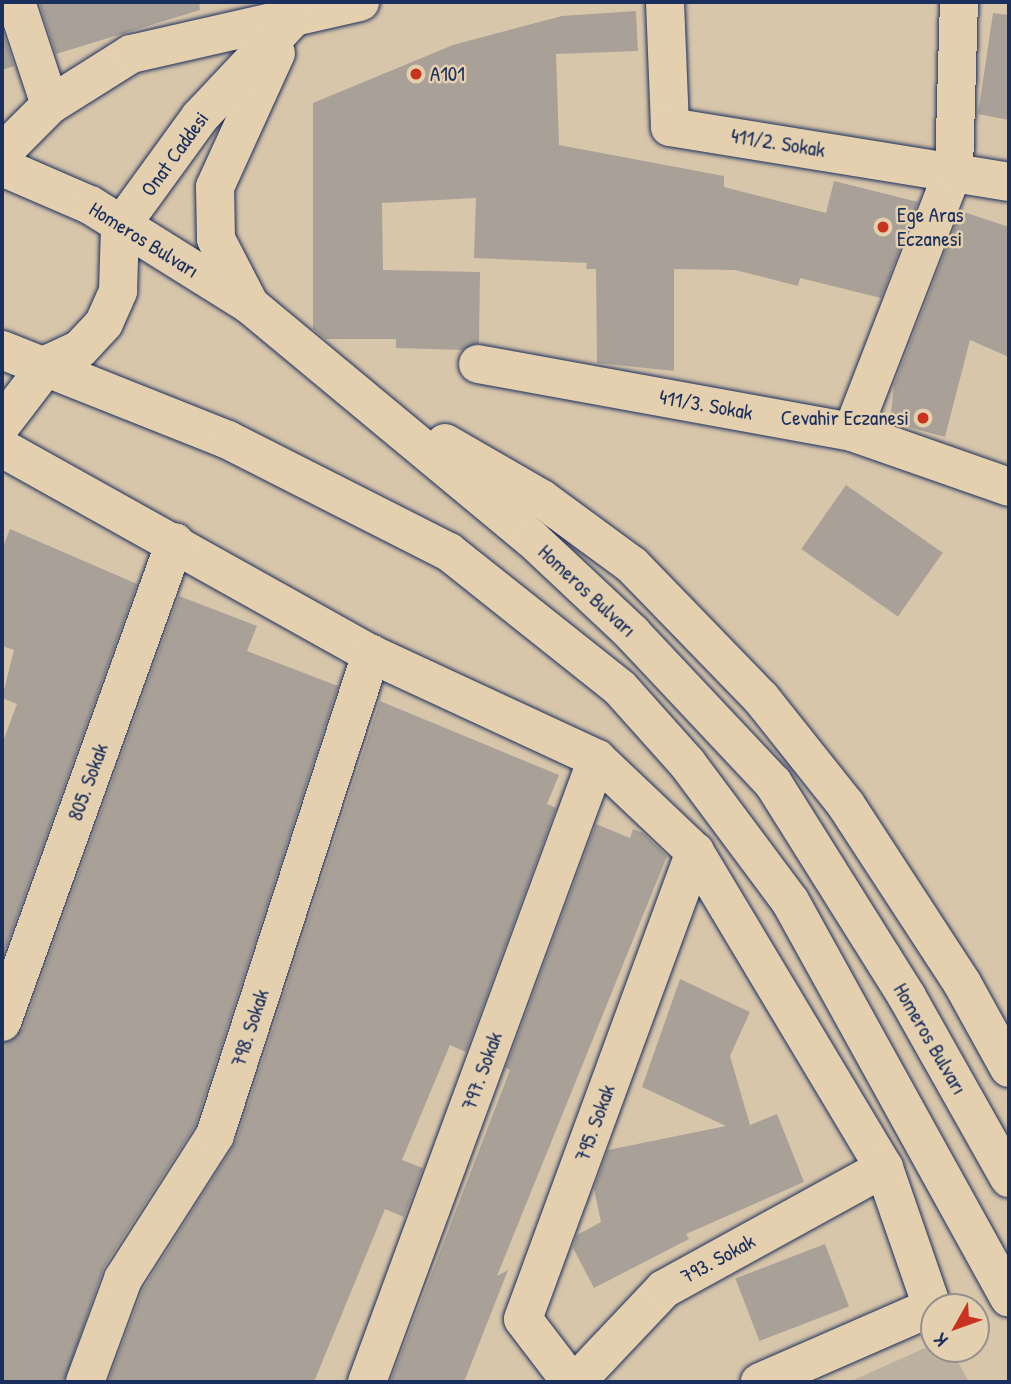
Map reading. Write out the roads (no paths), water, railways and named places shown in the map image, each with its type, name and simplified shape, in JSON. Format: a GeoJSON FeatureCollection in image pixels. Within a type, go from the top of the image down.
{"type":"FeatureCollection","features":[{"type":"Feature","properties":{"kind":"street"},"geometry":{"type":"LineString","coordinates":[[16,2],[50,105]]}},
{"type":"Feature","properties":{"kind":"street"},"geometry":{"type":"LineString","coordinates":[[2,153],[50,105],[131,54],[291,20],[360,2]]}},
{"type":"Feature","properties":{"kind":"street","name":"411/2. Sokak"},"geometry":{"type":"LineString","coordinates":[[665,2],[670,127],[954,169],[1009,182]]}},
{"type":"Feature","properties":{"kind":"street"},"geometry":{"type":"LineString","coordinates":[[852,432],[954,169],[959,2]]}},
{"type":"Feature","properties":{"kind":"street"},"geometry":{"type":"LineString","coordinates":[[250,306],[216,239],[215,187],[291,20]]}},
{"type":"Feature","properties":{"kind":"street","name":"Onat Caddesi"},"geometry":{"type":"LineString","coordinates":[[120,227],[200,117],[291,20]]}},
{"type":"Feature","properties":{"kind":"street","name":"Homeros Bulvarı"},"geometry":{"type":"LineString","coordinates":[[2,167],[57,187],[250,306],[551,557],[632,633],[773,783],[907,997],[1009,1178]]}},
{"type":"Feature","properties":{"kind":"street"},"geometry":{"type":"LineString","coordinates":[[2,424],[48,364],[80,349],[104,323],[118,291],[120,227]]}},
{"type":"Feature","properties":{"kind":"street"},"geometry":{"type":"LineString","coordinates":[[2,350],[48,364],[228,440],[449,552],[621,688],[687,763],[789,901],[1009,1297]]}},
{"type":"Feature","properties":{"kind":"street","name":"411/3. Sokak"},"geometry":{"type":"LineString","coordinates":[[478,364],[852,432],[1009,487]]}},
{"type":"Feature","properties":{"kind":"street"},"geometry":{"type":"LineString","coordinates":[[348,387],[542,499],[632,565],[761,698],[846,805],[962,983],[1009,1068]]}},
{"type":"Feature","properties":{"kind":"street"},"geometry":{"type":"LineString","coordinates":[[2,448],[175,542],[370,654],[597,759],[695,852],[884,1168],[932,1307],[760,1382]]}},
{"type":"Feature","properties":{"kind":"street","name":"805. Sokak"},"geometry":{"type":"LineString","coordinates":[[2,1022],[175,542]]}},
{"type":"Feature","properties":{"kind":"street","name":"798. Sokak"},"geometry":{"type":"LineString","coordinates":[[85,1382],[123,1279],[215,1135],[370,654]]}},
{"type":"Feature","properties":{"kind":"street","name":"797. Sokak"},"geometry":{"type":"LineString","coordinates":[[367,1382],[597,759]]}},
{"type":"Feature","properties":{"kind":"street","name":"795. Sokak"},"geometry":{"type":"LineString","coordinates":[[574,1382],[523,1319],[695,852]]}},
{"type":"Feature","properties":{"kind":"street","name":"793. Sokak"},"geometry":{"type":"LineString","coordinates":[[574,1382],[664,1289],[884,1168]]}},
{"type":"Feature","properties":{"kind":"place","name":"A101"},"geometry":{"type":"Point","coordinates":[416,74]}},
{"type":"Feature","properties":{"kind":"place","name":"Ege Aras Eczanesi"},"geometry":{"type":"Point","coordinates":[883,227]}},
{"type":"Feature","properties":{"kind":"place","name":"Cevahir Eczanesi"},"geometry":{"type":"Point","coordinates":[923,418]}}]}
